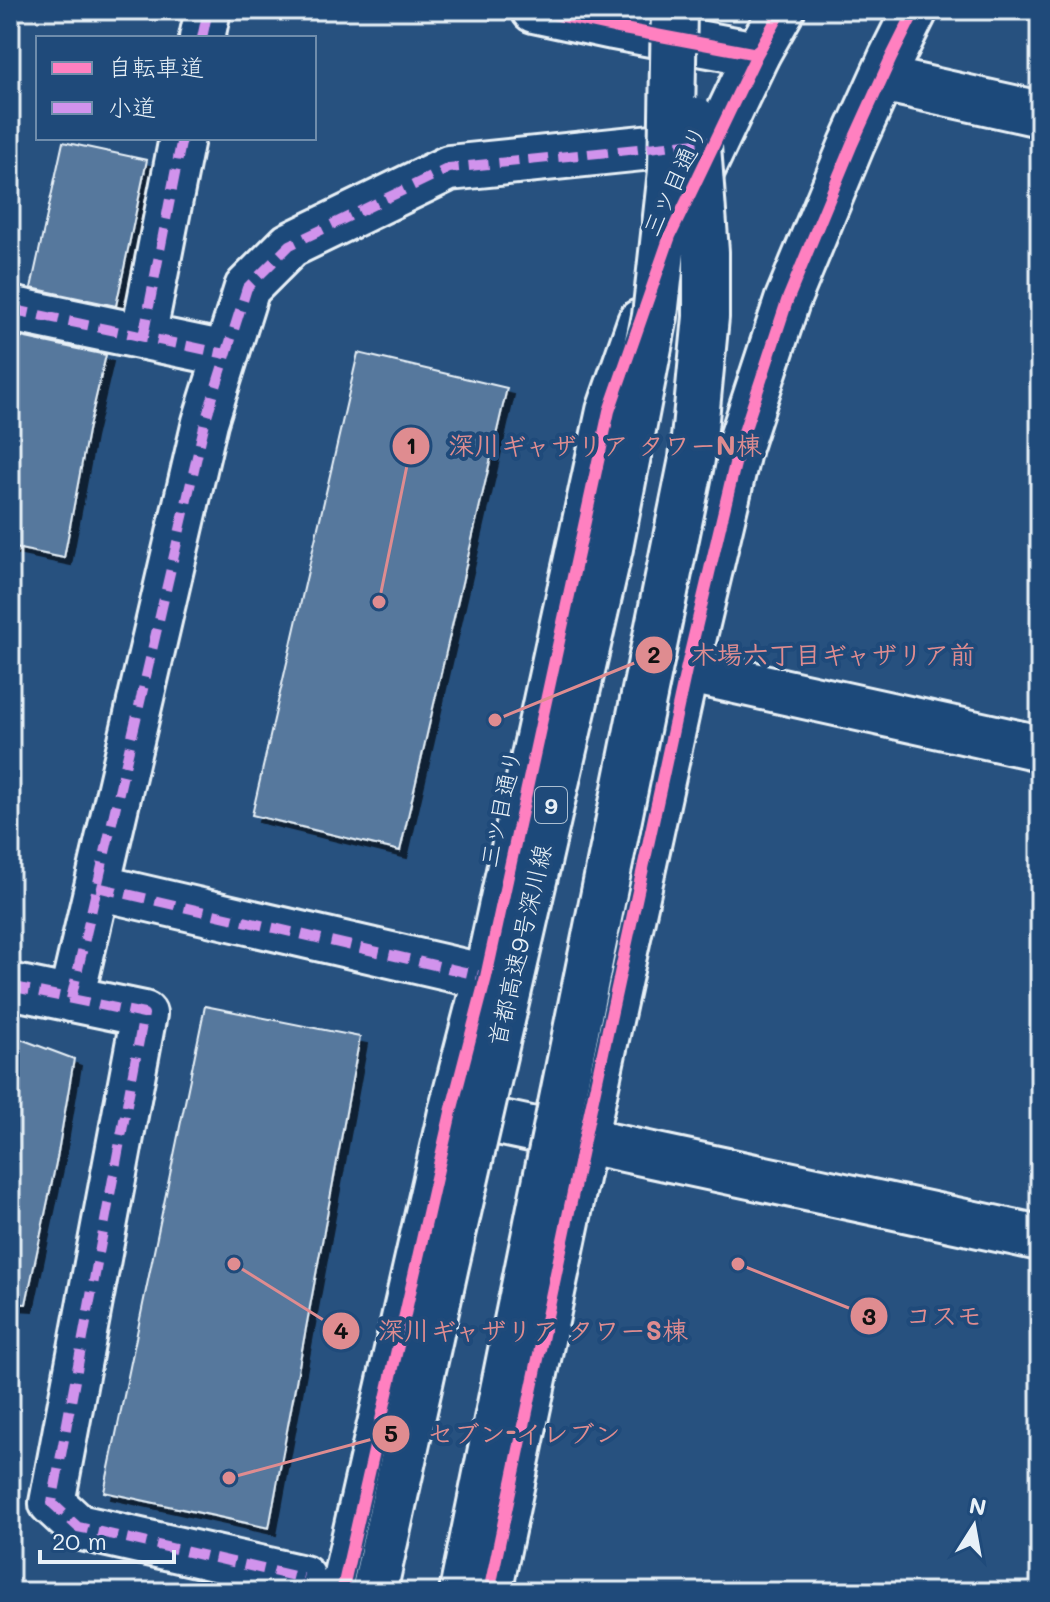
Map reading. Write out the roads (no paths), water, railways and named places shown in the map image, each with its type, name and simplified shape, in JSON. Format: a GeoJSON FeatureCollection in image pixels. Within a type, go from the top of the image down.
{"type":"FeatureCollection","features":[{"type":"Feature","properties":{"kind":"main road"},"geometry":{"type":"LineString","coordinates":[[202,36],[208,10]]}},
{"type":"Feature","properties":{"kind":"main road"},"geometry":{"type":"LineString","coordinates":[[534,10],[757,54]]}},
{"type":"Feature","properties":{"kind":"main road","name":"首都高速9号深川線"},"geometry":{"type":"LineString","coordinates":[[374,1592],[610,548],[655,316],[671,171],[674,10]]}},
{"type":"Feature","properties":{"kind":"main road"},"geometry":{"type":"LineString","coordinates":[[462,1592],[692,459],[706,317],[706,252],[686,10]]}},
{"type":"Feature","properties":{"kind":"main road","name":"三ツ目通り"},"geometry":{"type":"LineString","coordinates":[[322,1585],[486,977],[609,411],[670,236],[757,54],[782,10]]}},
{"type":"Feature","properties":{"kind":"main road"},"geometry":{"type":"LineString","coordinates":[[489,1592],[686,670],[739,447],[787,301],[852,144],[915,10]]}},
{"type":"Feature","properties":{"kind":"main road"},"geometry":{"type":"LineString","coordinates":[[882,79],[1040,114]]}},
{"type":"Feature","properties":{"kind":"main road"},"geometry":{"type":"LineString","coordinates":[[143,337],[182,140]]}},
{"type":"Feature","properties":{"kind":"main road"},"geometry":{"type":"LineString","coordinates":[[71,999],[205,422],[247,288],[290,245],[449,168],[716,141]]}},
{"type":"Feature","properties":{"kind":"main road"},"geometry":{"type":"LineString","coordinates":[[10,309],[226,354]]}},
{"type":"Feature","properties":{"kind":"main road"},"geometry":{"type":"LineString","coordinates":[[686,670],[1040,748]]}},
{"type":"Feature","properties":{"kind":"main road"},"geometry":{"type":"LineString","coordinates":[[97,887],[486,977]]}},
{"type":"Feature","properties":{"kind":"main road"},"geometry":{"type":"LineString","coordinates":[[10,986],[144,1014],[52,1503],[78,1527],[322,1585]]}},
{"type":"Feature","properties":{"kind":"main road"},"geometry":{"type":"LineString","coordinates":[[451,1112],[1040,1238]]}},
{"type":"Feature","properties":{"kind":"place","name":"深川ギャザリア タワーN棟"},"geometry":{"type":"Point","coordinates":[379,602]}},
{"type":"Feature","properties":{"kind":"place","name":"木場六丁目ギャザリア前"},"geometry":{"type":"Point","coordinates":[495,720]}},
{"type":"Feature","properties":{"kind":"place","name":"深川ギャザリア タワーS棟"},"geometry":{"type":"Point","coordinates":[234,1264]}},
{"type":"Feature","properties":{"kind":"place","name":"コスモ"},"geometry":{"type":"Point","coordinates":[738,1264]}},
{"type":"Feature","properties":{"kind":"place","name":"セブン-イレブン"},"geometry":{"type":"Point","coordinates":[229,1478]}}]}
